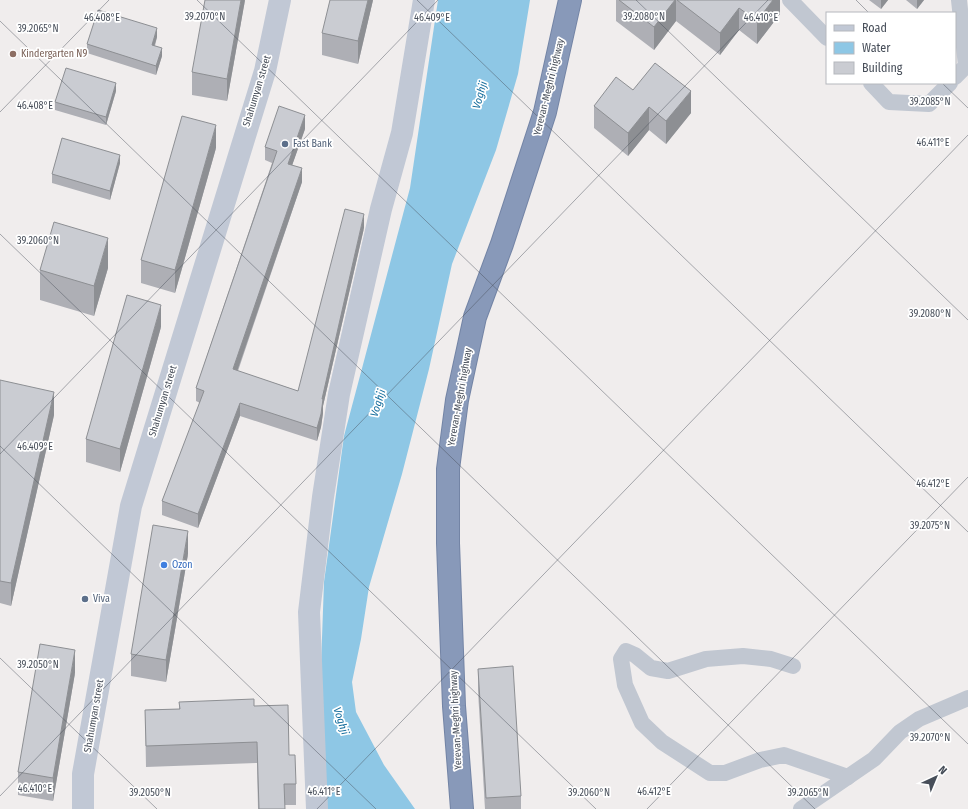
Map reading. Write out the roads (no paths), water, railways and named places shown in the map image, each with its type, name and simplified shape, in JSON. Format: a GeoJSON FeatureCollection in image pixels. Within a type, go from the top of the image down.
{"type":"FeatureCollection","features":[{"type":"Feature","properties":{"kind":"highway","name":"Yerevan-Meghri highway"},"geometry":{"type":"LineString","coordinates":[[462,809],[454,706],[448,543],[448,469],[457,400],[475,317],[502,244],[545,112],[570,0]]}},
{"type":"Feature","properties":{"kind":"street","name":"Shahumyan street"},"geometry":{"type":"LineString","coordinates":[[83,809],[83,774],[131,506],[244,135],[265,71],[280,0]]}},
{"type":"Feature","properties":{"kind":"street"},"geometry":{"type":"LineString","coordinates":[[317,809],[309,612],[323,497],[339,394],[381,209],[402,133],[424,0]]}},
{"type":"Feature","properties":{"kind":"street"},"geometry":{"type":"LineString","coordinates":[[790,0],[826,37]]}},
{"type":"Feature","properties":{"kind":"street"},"geometry":{"type":"LineString","coordinates":[[956,76],[966,66],[959,0]]}},
{"type":"Feature","properties":{"kind":"street"},"geometry":{"type":"LineString","coordinates":[[872,84],[889,102],[929,104],[949,84]]}},
{"type":"Feature","properties":{"kind":"street"},"geometry":{"type":"LineString","coordinates":[[793,666],[771,659],[743,656],[706,659],[668,671],[651,668],[635,655],[626,651],[621,659],[625,685],[642,723],[662,742],[710,773],[725,773],[760,760],[784,755],[848,777]]}},
{"type":"Feature","properties":{"kind":"street"},"geometry":{"type":"LineString","coordinates":[[801,809],[874,759],[900,732],[919,719],[968,698]]}},
{"type":"Feature","properties":{"kind":"water","name":"Voghji"},"geometry":{"type":"Polygon","coordinates":[[[438,0],[530,0],[518,74],[496,150],[452,264],[429,369],[402,474],[369,587],[361,639],[352,682],[356,712],[384,765],[415,809],[327,809],[321,666],[324,582],[344,436],[410,188],[438,0]]]}},
{"type":"Feature","properties":{"kind":"place","name":"Kindergarten N9"},"geometry":{"type":"Point","coordinates":[13,54]}},
{"type":"Feature","properties":{"kind":"place","name":"Fast Bank"},"geometry":{"type":"Point","coordinates":[285,144]}},
{"type":"Feature","properties":{"kind":"place","name":"Ozon"},"geometry":{"type":"Point","coordinates":[164,565]}},
{"type":"Feature","properties":{"kind":"place","name":"Viva"},"geometry":{"type":"Point","coordinates":[85,599]}}]}
